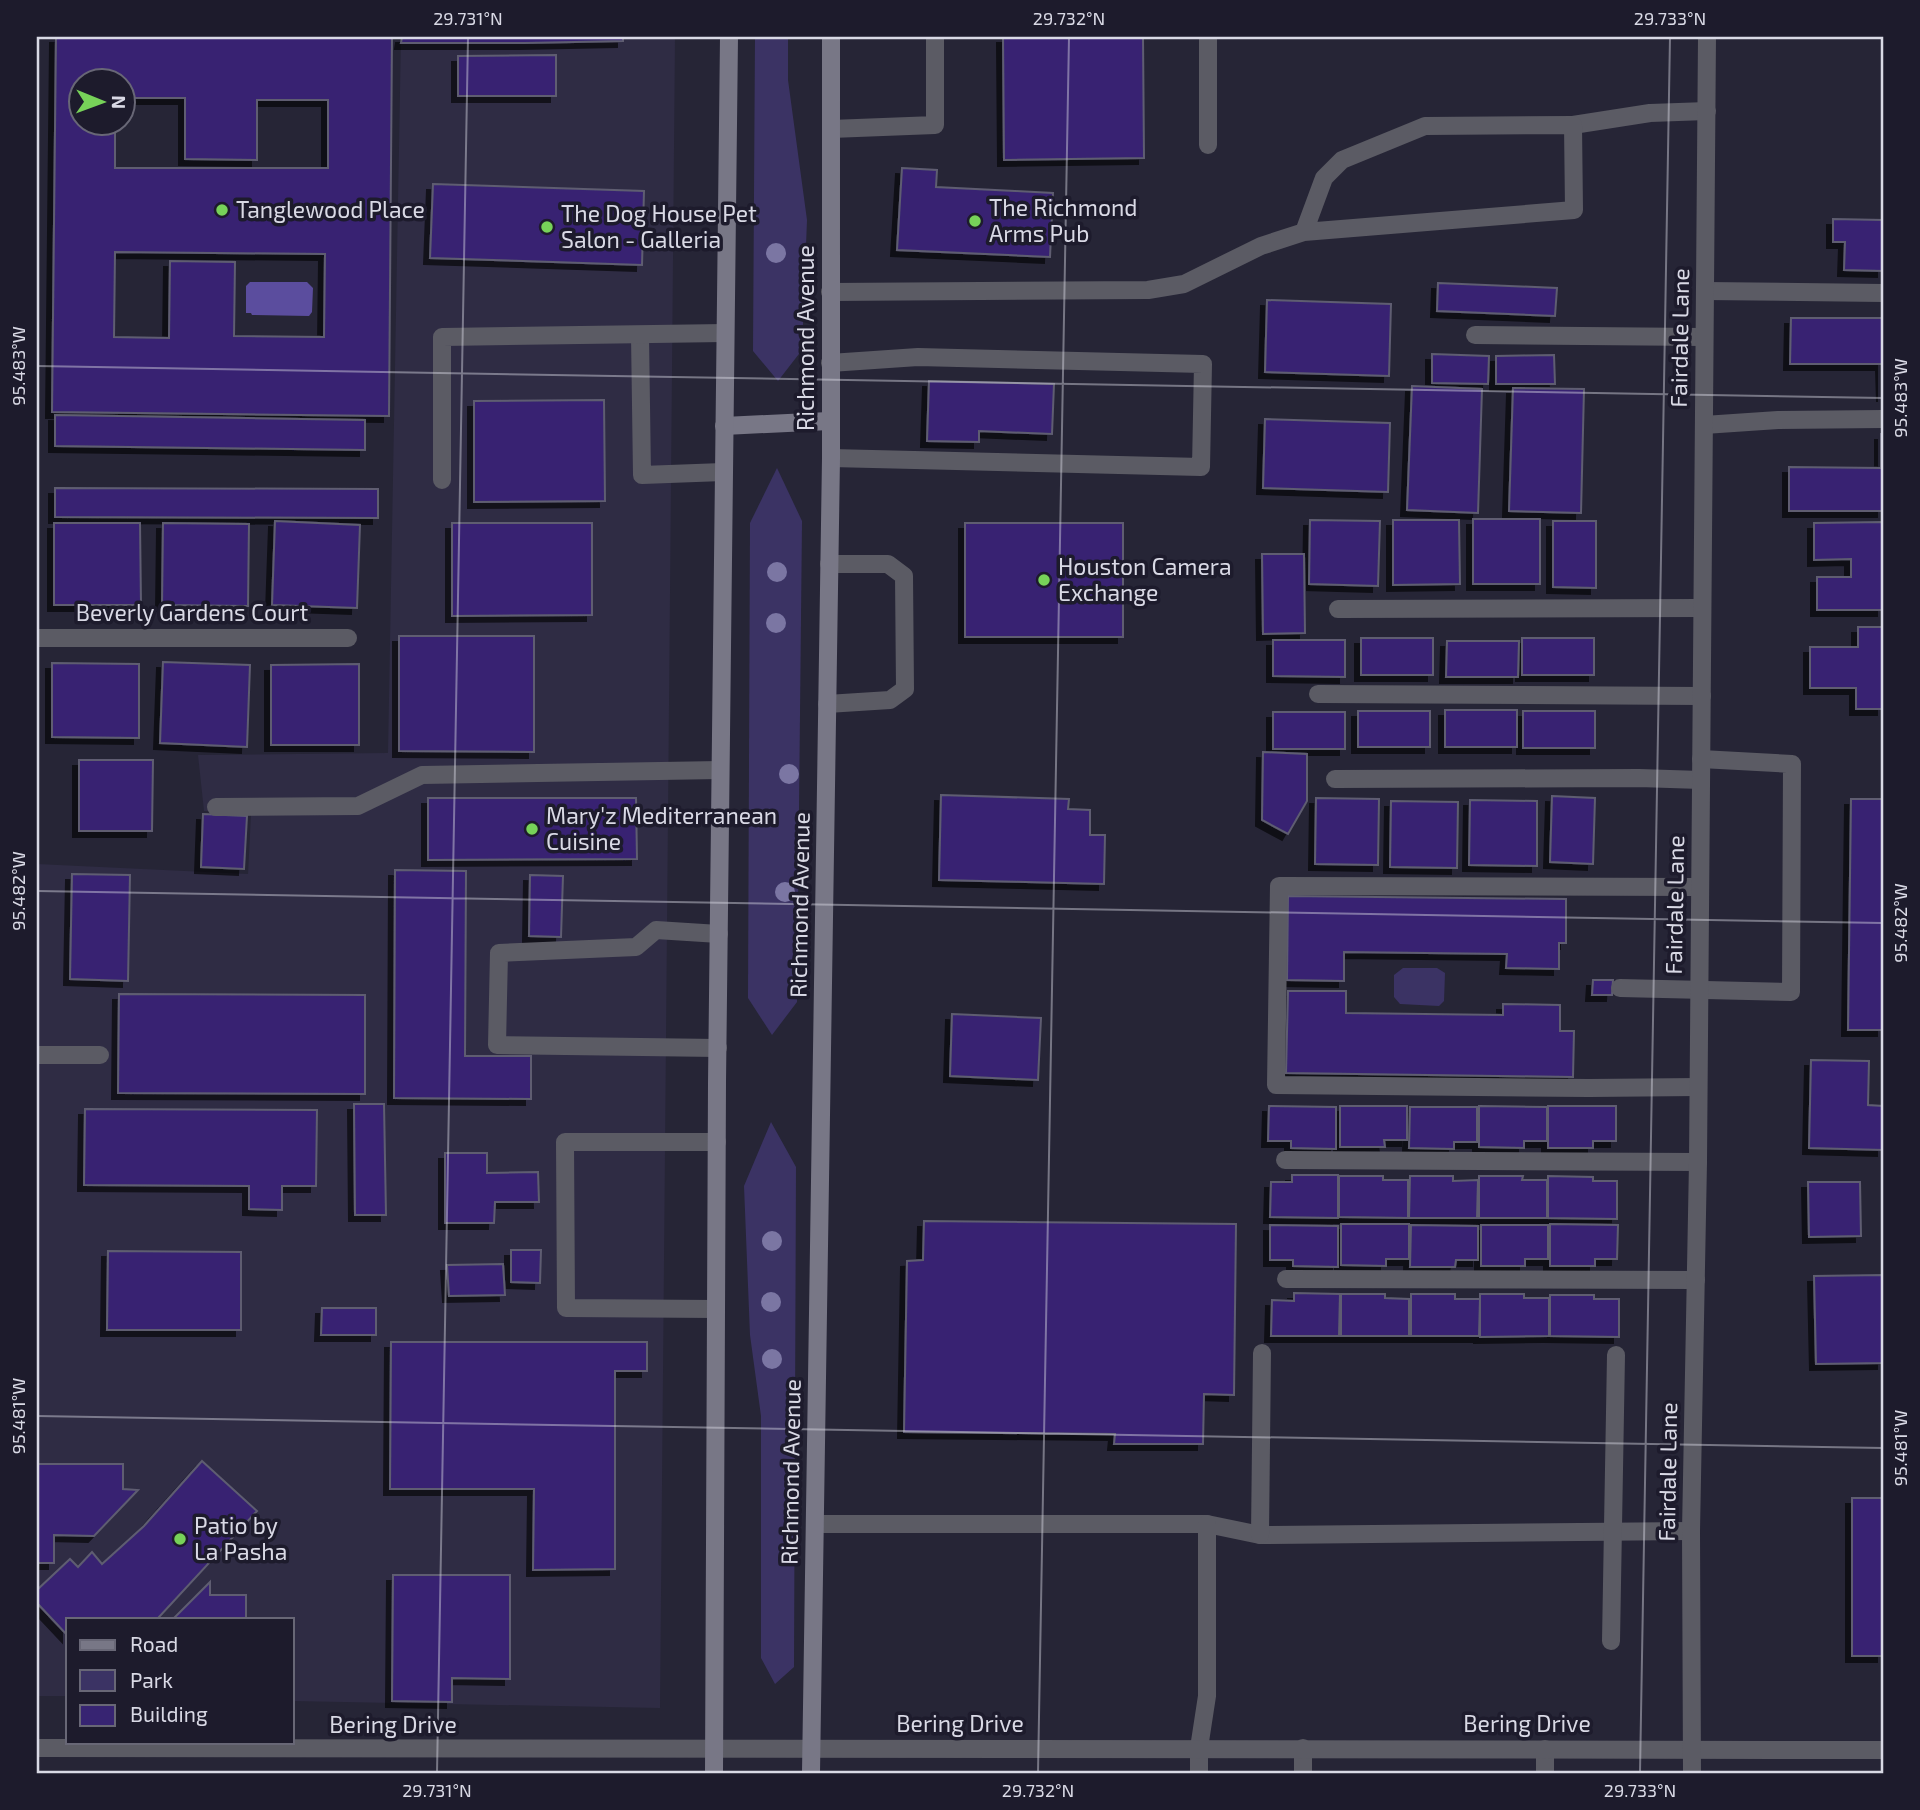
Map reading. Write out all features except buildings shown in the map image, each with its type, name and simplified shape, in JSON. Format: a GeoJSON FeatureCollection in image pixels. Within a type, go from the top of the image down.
{"type":"FeatureCollection","features":[{"type":"Feature","properties":{"kind":"main road"},"geometry":{"type":"LineString","coordinates":[[714,1773],[720,769],[729,37]]}},
{"type":"Feature","properties":{"kind":"main road","name":"Richmond Avenue"},"geometry":{"type":"LineString","coordinates":[[811,1773],[831,458],[831,37]]}},
{"type":"Feature","properties":{"kind":"main road"},"geometry":{"type":"LineString","coordinates":[[724,426],[829,421]]}},
{"type":"Feature","properties":{"kind":"street"},"geometry":{"type":"LineString","coordinates":[[831,129],[935,125],[935,37]]}},
{"type":"Feature","properties":{"kind":"street"},"geometry":{"type":"LineString","coordinates":[[1208,37],[1208,145]]}},
{"type":"Feature","properties":{"kind":"street","name":"Fairdale Lane"},"geometry":{"type":"LineString","coordinates":[[1692,1773],[1691,1531],[1698,1162],[1707,37]]}},
{"type":"Feature","properties":{"kind":"street"},"geometry":{"type":"LineString","coordinates":[[1304,232],[1324,178],[1342,160],[1425,127],[1573,125],[1650,113],[1707,111]]}},
{"type":"Feature","properties":{"kind":"street"},"geometry":{"type":"LineString","coordinates":[[830,292],[1149,290],[1184,284],[1261,246],[1304,232],[1574,210],[1573,125]]}},
{"type":"Feature","properties":{"kind":"street"},"geometry":{"type":"LineString","coordinates":[[1705,291],[1883,293]]}},
{"type":"Feature","properties":{"kind":"street"},"geometry":{"type":"LineString","coordinates":[[442,480],[442,337],[725,333]]}},
{"type":"Feature","properties":{"kind":"street"},"geometry":{"type":"LineString","coordinates":[[640,335],[642,475],[723,471]]}},
{"type":"Feature","properties":{"kind":"street"},"geometry":{"type":"LineString","coordinates":[[1475,335],[1704,337]]}},
{"type":"Feature","properties":{"kind":"street"},"geometry":{"type":"LineString","coordinates":[[830,363],[918,357],[1203,364],[1201,467],[831,458]]}},
{"type":"Feature","properties":{"kind":"street"},"geometry":{"type":"LineString","coordinates":[[1704,425],[1778,420],[1883,419]]}},
{"type":"Feature","properties":{"kind":"street"},"geometry":{"type":"LineString","coordinates":[[827,704],[890,700],[905,689],[904,576],[888,564],[829,564]]}},
{"type":"Feature","properties":{"kind":"street"},"geometry":{"type":"LineString","coordinates":[[1338,609],[1702,608]]}},
{"type":"Feature","properties":{"kind":"street","name":"Beverly Gardens Court"},"geometry":{"type":"LineString","coordinates":[[37,638],[348,638]]}},
{"type":"Feature","properties":{"kind":"street"},"geometry":{"type":"LineString","coordinates":[[1318,694],[1702,696]]}},
{"type":"Feature","properties":{"kind":"street"},"geometry":{"type":"LineString","coordinates":[[1620,988],[1791,992],[1792,764],[1701,759]]}},
{"type":"Feature","properties":{"kind":"street"},"geometry":{"type":"LineString","coordinates":[[216,807],[358,806],[422,775],[720,769]]}},
{"type":"Feature","properties":{"kind":"street"},"geometry":{"type":"LineString","coordinates":[[1335,779],[1701,780]]}},
{"type":"Feature","properties":{"kind":"street"},"geometry":{"type":"LineString","coordinates":[[1698,1087],[1276,1084],[1279,886],[1700,887]]}},
{"type":"Feature","properties":{"kind":"street"},"geometry":{"type":"LineString","coordinates":[[718,1048],[498,1045],[499,953],[636,947],[656,930],[719,934]]}},
{"type":"Feature","properties":{"kind":"street"},"geometry":{"type":"LineString","coordinates":[[37,1055],[100,1055]]}},
{"type":"Feature","properties":{"kind":"street"},"geometry":{"type":"LineString","coordinates":[[716,1309],[566,1308],[565,1142],[717,1142]]}},
{"type":"Feature","properties":{"kind":"street"},"geometry":{"type":"LineString","coordinates":[[1285,1160],[1698,1162]]}},
{"type":"Feature","properties":{"kind":"street"},"geometry":{"type":"LineString","coordinates":[[1286,1279],[1696,1280]]}},
{"type":"Feature","properties":{"kind":"street"},"geometry":{"type":"LineString","coordinates":[[1260,1535],[1262,1353]]}},
{"type":"Feature","properties":{"kind":"street"},"geometry":{"type":"LineString","coordinates":[[1611,1641],[1616,1355]]}},
{"type":"Feature","properties":{"kind":"street"},"geometry":{"type":"LineString","coordinates":[[815,1524],[1208,1524],[1260,1535],[1691,1531]]}},
{"type":"Feature","properties":{"kind":"street"},"geometry":{"type":"LineString","coordinates":[[1199,1773],[1199,1748],[1207,1696],[1208,1524]]}},
{"type":"Feature","properties":{"kind":"street","name":"Bering Drive"},"geometry":{"type":"LineString","coordinates":[[37,1748],[1883,1750]]}},
{"type":"Feature","properties":{"kind":"street"},"geometry":{"type":"LineString","coordinates":[[1303,1748],[1303,1773]]}},
{"type":"Feature","properties":{"kind":"street"},"geometry":{"type":"LineString","coordinates":[[1545,1749],[1545,1773]]}},
{"type":"Feature","properties":{"kind":"shaded area"},"geometry":{"type":"Polygon","coordinates":[[[401,37],[675,37],[660,1708],[294,1701],[294,1618],[66,1618],[66,1696],[37,1696],[37,864],[248,874],[251,814],[204,811],[198,755],[388,753],[401,37]]]}},
{"type":"Feature","properties":{"kind":"shaded area"},"geometry":{"type":"Polygon","coordinates":[[[250,282],[307,282],[313,288],[312,312],[309,316],[246,313],[246,286],[250,282]]]}},
{"type":"Feature","properties":{"kind":"green space"},"geometry":{"type":"Polygon","coordinates":[[[755,37],[788,37],[788,80],[807,220],[802,350],[778,381],[753,351],[755,37]]]}},
{"type":"Feature","properties":{"kind":"green space"},"geometry":{"type":"Polygon","coordinates":[[[777,468],[802,521],[797,1002],[772,1035],[748,998],[750,523],[777,468]]]}},
{"type":"Feature","properties":{"kind":"green space"},"geometry":{"type":"Polygon","coordinates":[[[1403,968],[1437,968],[1445,973],[1444,1001],[1439,1006],[1400,1004],[1394,997],[1394,975],[1403,968]]]}},
{"type":"Feature","properties":{"kind":"green space"},"geometry":{"type":"Polygon","coordinates":[[[771,1122],[796,1167],[794,1667],[775,1684],[761,1658],[761,1416],[750,1335],[744,1186],[771,1122]]]}},
{"type":"Feature","properties":{"kind":"place","name":"Tanglewood Place"},"geometry":{"type":"Point","coordinates":[222,210]}},
{"type":"Feature","properties":{"kind":"place","name":"The Richmond Arms Pub"},"geometry":{"type":"Point","coordinates":[975,221]}},
{"type":"Feature","properties":{"kind":"place","name":"The Dog House Pet Salon - Galleria"},"geometry":{"type":"Point","coordinates":[547,227]}},
{"type":"Feature","properties":{"kind":"place","name":"Houston Camera Exchange"},"geometry":{"type":"Point","coordinates":[1044,580]}},
{"type":"Feature","properties":{"kind":"place","name":"Mary'z Mediterranean Cuisine"},"geometry":{"type":"Point","coordinates":[532,829]}},
{"type":"Feature","properties":{"kind":"place","name":"Patio by La Pasha"},"geometry":{"type":"Point","coordinates":[180,1539]}}]}
